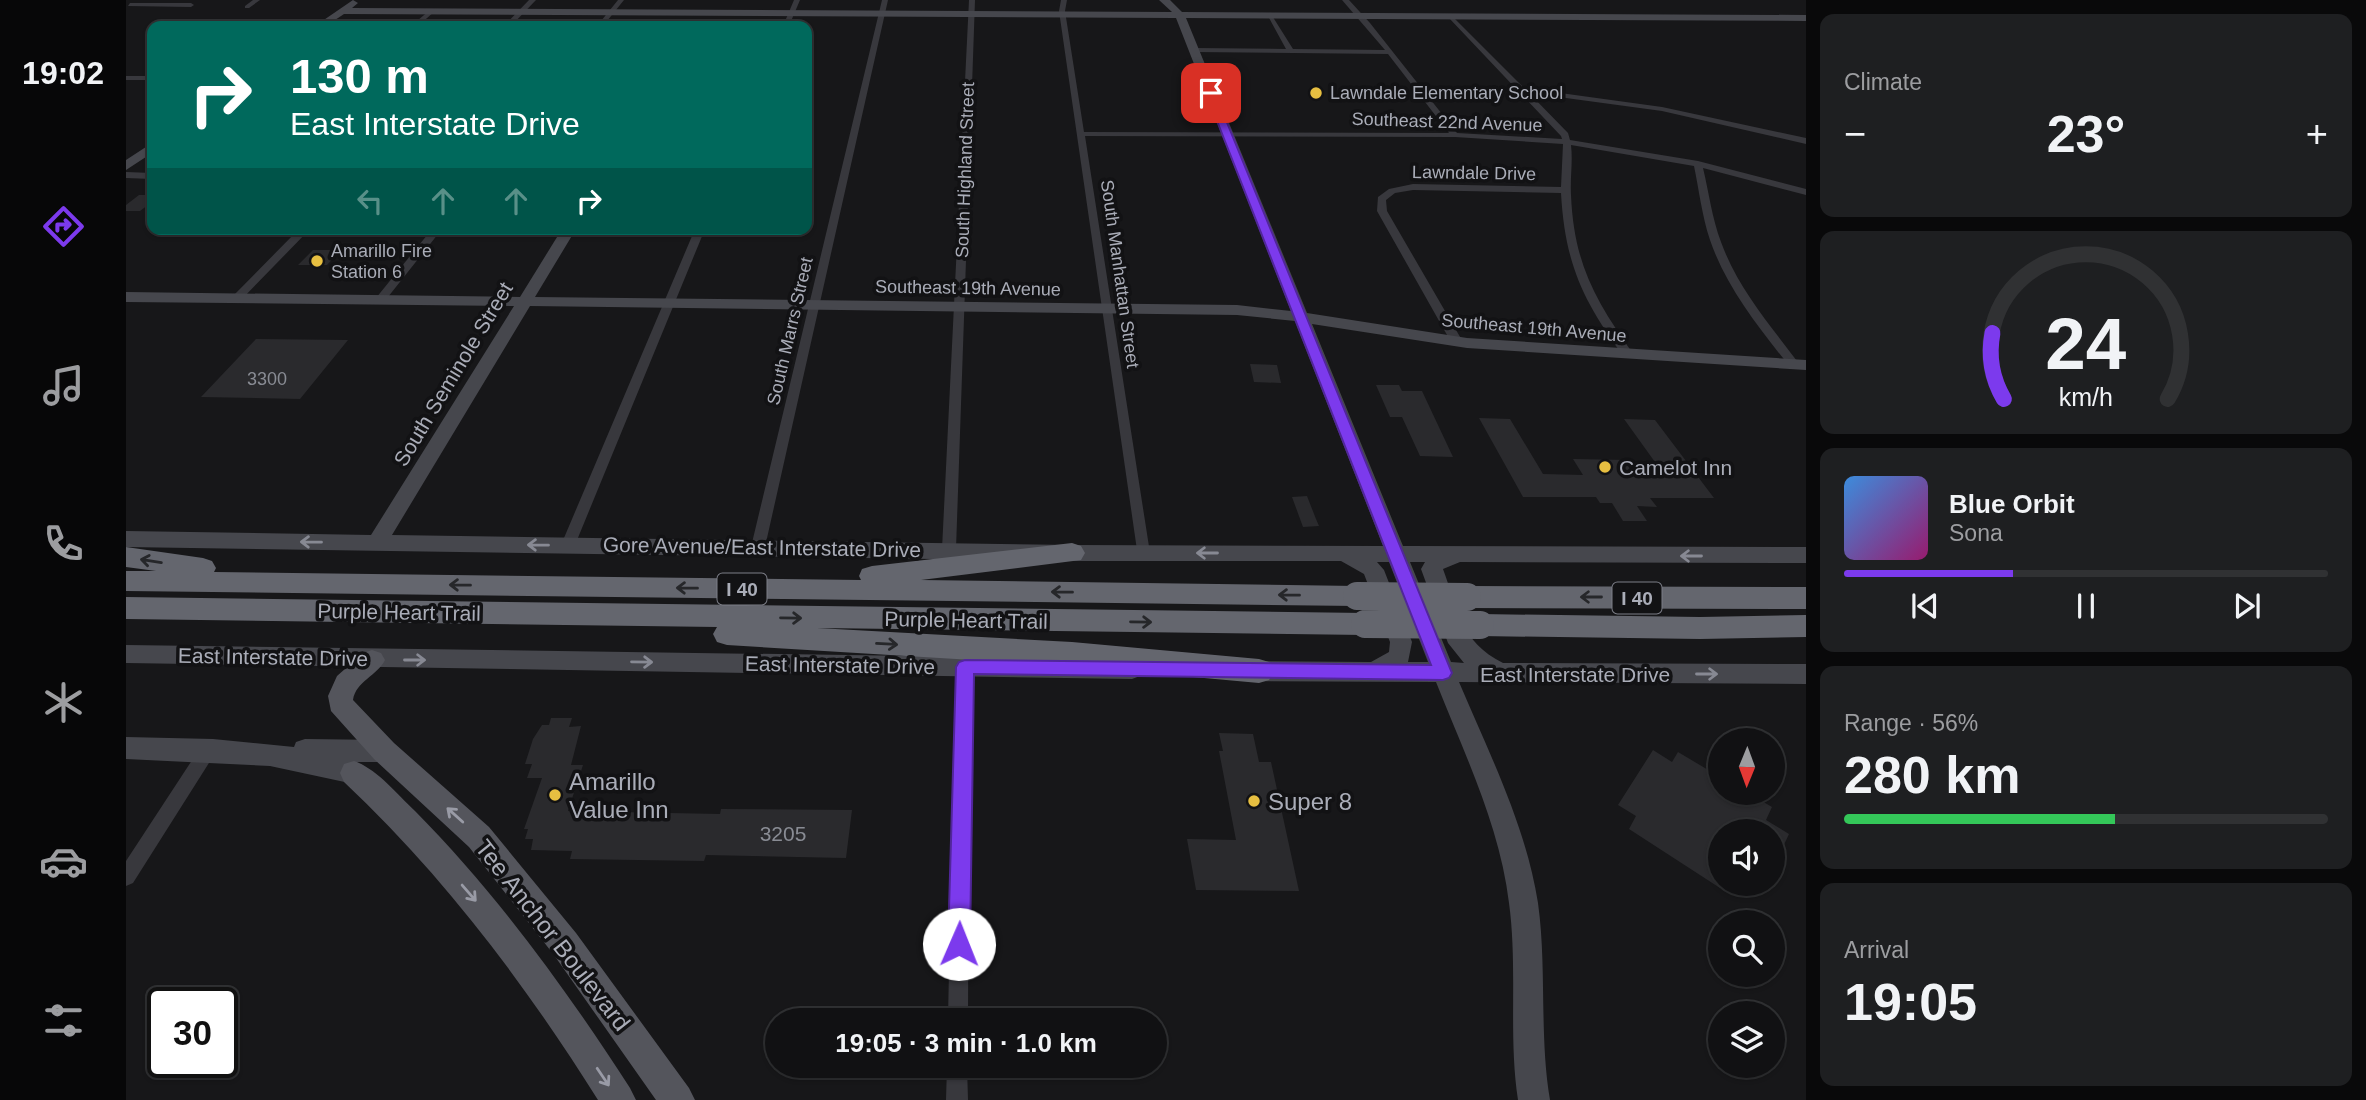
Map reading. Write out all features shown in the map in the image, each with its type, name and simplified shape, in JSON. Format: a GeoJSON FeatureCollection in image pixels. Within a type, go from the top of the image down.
{"type":"FeatureCollection","features":[{"type":"Feature","properties":{"kind":"highway"},"geometry":{"type":"LineString","coordinates":[[736,589],[806,579],[867,577],[1072,553]]}},
{"type":"Feature","properties":{"kind":"highway"},"geometry":{"type":"LineString","coordinates":[[126,557],[340,583]]}},
{"type":"Feature","properties":{"kind":"highway","name":"Purple Heart Trail"},"geometry":{"type":"LineString","coordinates":[[126,581],[1357,596],[1806,597]]}},
{"type":"Feature","properties":{"kind":"highway","name":"Purple Heart Trail"},"geometry":{"type":"LineString","coordinates":[[126,608],[1700,628],[1806,626]]}},
{"type":"Feature","properties":{"kind":"highway"},"geometry":{"type":"LineString","coordinates":[[126,625],[240,623],[364,611]]}},
{"type":"Feature","properties":{"kind":"highway"},"geometry":{"type":"LineString","coordinates":[[576,615],[657,629],[1072,654],[1258,671]]}},
{"type":"Feature","properties":{"kind":"highway"},"geometry":{"type":"LineString","coordinates":[[1700,628],[1758,639],[1806,641]]}},
{"type":"Feature","properties":{"kind":"main road"},"geometry":{"type":"LineString","coordinates":[[327,21],[357,0],[362,8],[373,11]]}},
{"type":"Feature","properties":{"kind":"main road"},"geometry":{"type":"LineString","coordinates":[[695,21],[708,0]]}},
{"type":"Feature","properties":{"kind":"main road"},"geometry":{"type":"LineString","coordinates":[[1164,0],[1174,7],[1180,16],[1502,816],[1518,871],[1525,913],[1528,1032],[1534,1100]]}},
{"type":"Feature","properties":{"kind":"main road"},"geometry":{"type":"LineString","coordinates":[[1787,6],[1805,18]]}},
{"type":"Feature","properties":{"kind":"main road"},"geometry":{"type":"LineString","coordinates":[[342,11],[1805,18]]}},
{"type":"Feature","properties":{"kind":"main road"},"geometry":{"type":"LineString","coordinates":[[126,166],[147,151]]}},
{"type":"Feature","properties":{"kind":"main road","name":"South Seminole Street"},"geometry":{"type":"LineString","coordinates":[[377,543],[565,235]]}},
{"type":"Feature","properties":{"kind":"main road","name":"Southeast 19th Avenue"},"geometry":{"type":"LineString","coordinates":[[126,297],[1237,310],[1300,317],[1457,342],[1800,365]]}},
{"type":"Feature","properties":{"kind":"main road","name":"Gore Avenue/East Interstate Drive"},"geometry":{"type":"LineString","coordinates":[[126,539],[1397,555]]}},
{"type":"Feature","properties":{"kind":"main road"},"geometry":{"type":"LineString","coordinates":[[1337,554],[1357,559],[1373,570],[1401,642],[1400,656],[1391,664],[1372,672]]}},
{"type":"Feature","properties":{"kind":"main road"},"geometry":{"type":"LineString","coordinates":[[1397,555],[1806,555]]}},
{"type":"Feature","properties":{"kind":"main road"},"geometry":{"type":"LineString","coordinates":[[1455,555],[1435,564],[1432,569],[1459,643],[1476,660],[1503,673]]}},
{"type":"Feature","properties":{"kind":"main road","name":"East Interstate Drive"},"geometry":{"type":"LineString","coordinates":[[126,654],[372,660],[1258,671],[1806,674]]}},
{"type":"Feature","properties":{"kind":"main road","name":"Tee Anchor Boulevard"},"geometry":{"type":"LineString","coordinates":[[372,660],[346,682],[339,692],[340,703],[384,751],[480,837],[565,944],[677,1100]]}},
{"type":"Feature","properties":{"kind":"main road"},"geometry":{"type":"LineString","coordinates":[[126,748],[384,751]]}},
{"type":"Feature","properties":{"kind":"main road"},"geometry":{"type":"LineString","coordinates":[[208,750],[318,761],[354,773]]}},
{"type":"Feature","properties":{"kind":"main road","name":"Tee Anchor Boulevard"},"geometry":{"type":"LineString","coordinates":[[354,773],[396,810],[503,931],[618,1100]]}},
{"type":"Feature","properties":{"kind":"street"},"geometry":{"type":"LineString","coordinates":[[128,6],[139,0]]}},
{"type":"Feature","properties":{"kind":"street"},"geometry":{"type":"LineString","coordinates":[[247,7],[257,0]]}},
{"type":"Feature","properties":{"kind":"street"},"geometry":{"type":"LineString","coordinates":[[512,21],[533,0]]}},
{"type":"Feature","properties":{"kind":"street"},"geometry":{"type":"LineString","coordinates":[[604,21],[621,0]]}},
{"type":"Feature","properties":{"kind":"street"},"geometry":{"type":"LineString","coordinates":[[788,21],[796,0]]}},
{"type":"Feature","properties":{"kind":"street","name":"South Marrs Street"},"geometry":{"type":"LineString","coordinates":[[758,547],[885,0]]}},
{"type":"Feature","properties":{"kind":"street","name":"South Highland Street"},"geometry":{"type":"LineString","coordinates":[[949,549],[972,0]]}},
{"type":"Feature","properties":{"kind":"street","name":"South Manhattan Street"},"geometry":{"type":"LineString","coordinates":[[1065,0],[1064,15],[1143,553]]}},
{"type":"Feature","properties":{"kind":"street"},"geometry":{"type":"LineString","coordinates":[[1345,0],[1455,135]]}},
{"type":"Feature","properties":{"kind":"street"},"geometry":{"type":"LineString","coordinates":[[128,6],[191,5]]}},
{"type":"Feature","properties":{"kind":"street"},"geometry":{"type":"LineString","coordinates":[[420,21],[432,11]]}},
{"type":"Feature","properties":{"kind":"street"},"geometry":{"type":"LineString","coordinates":[[1271,16],[1291,51]]}},
{"type":"Feature","properties":{"kind":"street"},"geometry":{"type":"LineString","coordinates":[[1451,17],[1565,135],[1570,244],[1576,266],[1600,316],[1629,355]]}},
{"type":"Feature","properties":{"kind":"street"},"geometry":{"type":"LineString","coordinates":[[1194,50],[1389,52]]}},
{"type":"Feature","properties":{"kind":"street"},"geometry":{"type":"LineString","coordinates":[[126,78],[147,78]]}},
{"type":"Feature","properties":{"kind":"street"},"geometry":{"type":"LineString","coordinates":[[1522,90],[1662,109],[1806,141]]}},
{"type":"Feature","properties":{"kind":"street","name":"Southeast 22nd Avenue"},"geometry":{"type":"LineString","coordinates":[[1082,134],[1455,135],[1567,142],[1698,164],[1806,192]]}},
{"type":"Feature","properties":{"kind":"street"},"geometry":{"type":"LineString","coordinates":[[1698,164],[1715,240],[1724,261],[1757,319],[1800,365]]}},
{"type":"Feature","properties":{"kind":"street"},"geometry":{"type":"LineString","coordinates":[[126,175],[147,176]]}},
{"type":"Feature","properties":{"kind":"street","name":"Lawndale Drive"},"geometry":{"type":"LineString","coordinates":[[1457,342],[1382,211],[1381,199],[1392,191],[1413,187],[1566,190]]}},
{"type":"Feature","properties":{"kind":"street"},"geometry":{"type":"LineString","coordinates":[[237,298],[299,235]]}},
{"type":"Feature","properties":{"kind":"street"},"geometry":{"type":"LineString","coordinates":[[380,300],[432,235]]}},
{"type":"Feature","properties":{"kind":"street"},"geometry":{"type":"LineString","coordinates":[[568,545],[697,235]]}},
{"type":"Feature","properties":{"kind":"street"},"geometry":{"type":"LineString","coordinates":[[958,1008],[965,667]]}},
{"type":"Feature","properties":{"kind":"street"},"geometry":{"type":"LineString","coordinates":[[126,877],[208,750]]}},
{"type":"Feature","properties":{"kind":"street"},"geometry":{"type":"LineString","coordinates":[[957,1078],[957,1100]]}},
{"type":"Feature","properties":{"kind":"building"},"geometry":{"type":"Polygon","coordinates":[[[139,195],[147,195],[147,206],[140,211],[126,211],[126,205],[139,195]]]}},
{"type":"Feature","properties":{"kind":"building","name":"Amarillo Fire Station 6"},"geometry":{"type":"Polygon","coordinates":[[[313,250],[341,250],[327,265],[298,265],[313,250]]]}},
{"type":"Feature","properties":{"kind":"building"},"geometry":{"type":"Polygon","coordinates":[[[256,339],[348,340],[300,399],[201,397],[256,339]]]}},
{"type":"Feature","properties":{"kind":"building"},"geometry":{"type":"Polygon","coordinates":[[[1250,364],[1277,365],[1281,383],[1254,382],[1250,364]]]}},
{"type":"Feature","properties":{"kind":"building"},"geometry":{"type":"Polygon","coordinates":[[[1376,385],[1399,385],[1402,391],[1422,391],[1453,457],[1420,456],[1402,417],[1390,417],[1376,385]]]}},
{"type":"Feature","properties":{"kind":"building","name":"Camelot Inn"},"geometry":{"type":"Polygon","coordinates":[[[1479,418],[1510,419],[1543,474],[1583,475],[1573,459],[1628,460],[1638,475],[1665,476],[1624,419],[1655,420],[1714,498],[1650,498],[1657,507],[1637,506],[1647,521],[1623,521],[1612,503],[1600,503],[1596,497],[1523,497],[1479,418]]]}},
{"type":"Feature","properties":{"kind":"building"},"geometry":{"type":"Polygon","coordinates":[[[1307,496],[1319,526],[1303,527],[1292,497],[1307,496]]]}},
{"type":"Feature","properties":{"kind":"building","name":"Amarillo Value Inn"},"geometry":{"type":"Polygon","coordinates":[[[551,718],[572,718],[569,727],[581,726],[571,765],[583,765],[568,811],[720,814],[721,809],[852,810],[846,858],[706,855],[704,861],[570,859],[572,851],[531,850],[533,839],[525,839],[528,829],[524,829],[542,778],[527,778],[532,764],[525,764],[533,739],[542,725],[549,725],[551,718]]]}},
{"type":"Feature","properties":{"kind":"building","name":"Super 8"},"geometry":{"type":"Polygon","coordinates":[[[1219,733],[1253,734],[1259,762],[1271,762],[1299,891],[1196,890],[1187,839],[1236,840],[1219,751],[1223,751],[1219,733]]]}},
{"type":"Feature","properties":{"kind":"building"},"geometry":{"type":"Polygon","coordinates":[[[1653,750],[1672,762],[1678,752],[1708,770],[1708,805],[1772,807],[1766,819],[1708,819],[1708,880],[1629,829],[1636,816],[1618,805],[1653,750]]]}},
{"type":"Feature","properties":{"kind":"place","name":"Lawndale Elementary School"},"geometry":{"type":"Point","coordinates":[1316,93]}},
{"type":"Feature","properties":{"kind":"place","name":"Amarillo Fire Station 6"},"geometry":{"type":"Point","coordinates":[317,261]}},
{"type":"Feature","properties":{"kind":"place","name":"Camelot Inn"},"geometry":{"type":"Point","coordinates":[1605,467]}},
{"type":"Feature","properties":{"kind":"place","name":"Amarillo Value Inn"},"geometry":{"type":"Point","coordinates":[555,795]}},
{"type":"Feature","properties":{"kind":"place","name":"Super 8"},"geometry":{"type":"Point","coordinates":[1254,801]}},
{"type":"Feature","properties":{"kind":"route"},"geometry":{"type":"LineString","coordinates":[[959,944],[965,667],[1443,673],[1211,93]]}}]}
